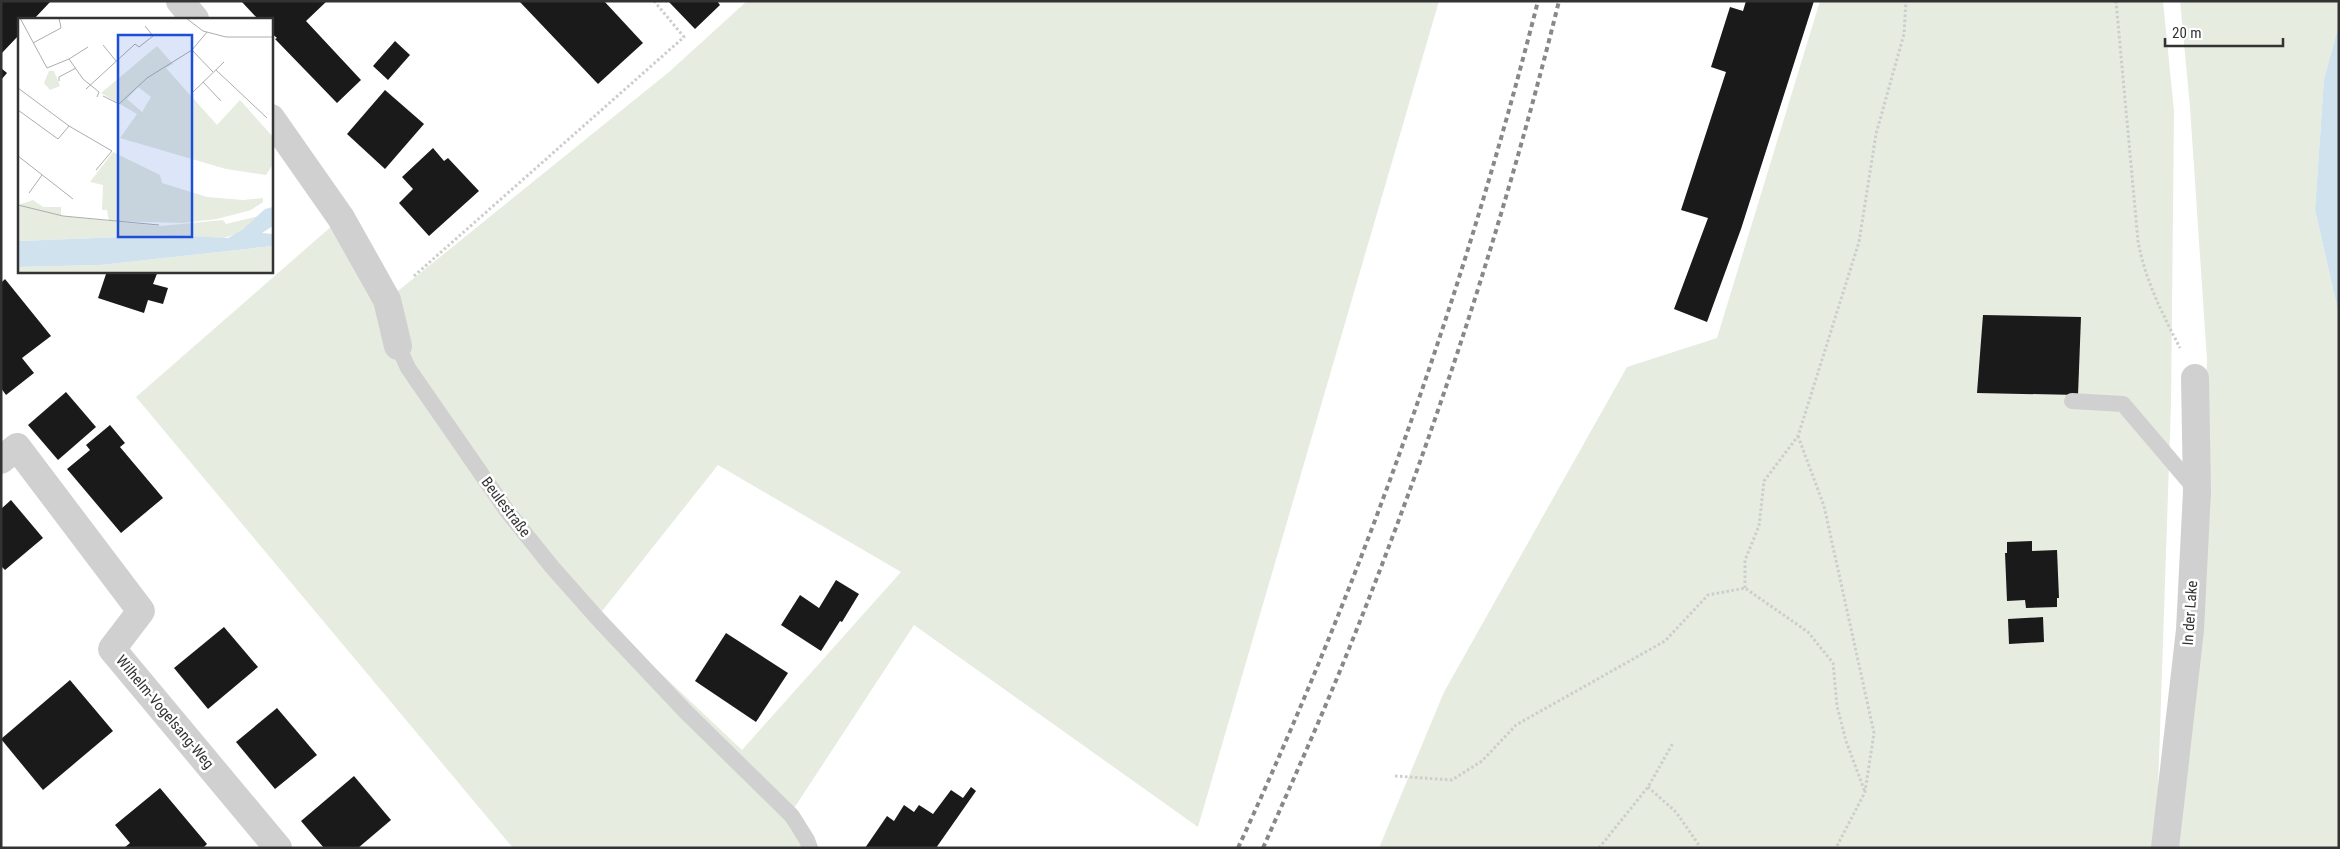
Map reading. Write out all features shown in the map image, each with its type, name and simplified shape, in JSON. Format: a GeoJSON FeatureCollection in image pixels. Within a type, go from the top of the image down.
{"type":"FeatureCollection","features":[{"type":"Feature","properties":{"kind":"street"},"geometry":{"type":"LineString","coordinates":[[180,1],[193,18]]}},
{"type":"Feature","properties":{"kind":"street","name":"Beulestraße"},"geometry":{"type":"LineString","coordinates":[[272,119],[341,218],[387,300],[398,346]]}},
{"type":"Feature","properties":{"kind":"street","name":"In der Lake"},"geometry":{"type":"LineString","coordinates":[[2165,848],[2190,630],[2197,491],[2195,378]]}},
{"type":"Feature","properties":{"kind":"street","name":"Wilhelm-Vogelsang-Weg"},"geometry":{"type":"LineString","coordinates":[[1,460],[17,447],[141,611],[112,649],[278,848]]}},
{"type":"Feature","properties":{"kind":"lane","name":"Beulestraße"},"geometry":{"type":"LineString","coordinates":[[398,346],[408,368],[507,511],[552,567],[678,704],[792,816],[808,840],[810,848]]}},
{"type":"Feature","properties":{"kind":"lane"},"geometry":{"type":"LineString","coordinates":[[2072,401],[2123,404],[2197,491]]}},
{"type":"Feature","properties":{"kind":"path"},"geometry":{"type":"LineString","coordinates":[[387,300],[684,37],[654,1]]}},
{"type":"Feature","properties":{"kind":"path"},"geometry":{"type":"LineString","coordinates":[[1745,588],[1745,560],[1759,526],[1764,481],[1798,436],[1859,242],[1876,134],[1904,34],[1906,1]]}},
{"type":"Feature","properties":{"kind":"path"},"geometry":{"type":"LineString","coordinates":[[2116,1],[2137,231],[2143,268],[2156,300],[2195,378]]}},
{"type":"Feature","properties":{"kind":"path"},"geometry":{"type":"LineString","coordinates":[[1798,436],[1824,506],[1874,733],[1865,792],[1836,848]]}},
{"type":"Feature","properties":{"kind":"path"},"geometry":{"type":"LineString","coordinates":[[1395,776],[1452,780],[1482,761],[1516,725],[1665,641],[1708,595],[1745,588],[1808,632],[1833,663],[1837,706],[1846,741],[1865,792]]}},
{"type":"Feature","properties":{"kind":"path"},"geometry":{"type":"LineString","coordinates":[[1599,848],[1648,787],[1673,743]]}},
{"type":"Feature","properties":{"kind":"path"},"geometry":{"type":"LineString","coordinates":[[1648,787],[1676,812],[1700,848]]}},
{"type":"Feature","properties":{"kind":"shaded area"},"geometry":{"type":"Polygon","coordinates":[[[747,1],[1439,1],[1198,827],[914,625],[787,819],[805,848],[513,848],[136,397],[341,218],[388,299],[669,72],[747,1]],[[718,465],[599,615],[742,750],[901,572],[718,465]]]}},
{"type":"Feature","properties":{"kind":"shaded area"},"geometry":{"type":"Polygon","coordinates":[[[1820,1],[2163,1],[2174,111],[2171,405],[2156,848],[1379,848],[1444,692],[1627,367],[1717,338],[1820,1]]]}},
{"type":"Feature","properties":{"kind":"shaded area"},"geometry":{"type":"Polygon","coordinates":[[[2180,1],[2339,1],[2339,24],[2324,79],[2315,210],[2339,315],[2339,848],[2173,848],[2196,633],[2207,360],[2190,107],[2180,1]]]}},
{"type":"Feature","properties":{"kind":"water"},"geometry":{"type":"Polygon","coordinates":[[[2339,24],[2339,315],[2315,210],[2324,79],[2339,24]]]}},
{"type":"Feature","properties":{"kind":"building"},"geometry":{"type":"Polygon","coordinates":[[[1,1],[51,1],[35,18],[18,18],[18,36],[1,54],[1,1]]]}},
{"type":"Feature","properties":{"kind":"building"},"geometry":{"type":"Polygon","coordinates":[[[241,1],[327,1],[306,21],[361,80],[337,103],[275,39],[277,38],[272,34],[272,18],[257,18],[241,1]]]}},
{"type":"Feature","properties":{"kind":"building"},"geometry":{"type":"Polygon","coordinates":[[[519,1],[604,1],[643,43],[598,84],[519,1]]]}},
{"type":"Feature","properties":{"kind":"building"},"geometry":{"type":"Polygon","coordinates":[[[668,1],[717,1],[720,5],[695,29],[668,1]]]}},
{"type":"Feature","properties":{"kind":"building"},"geometry":{"type":"Polygon","coordinates":[[[1746,1],[1814,1],[1741,229],[1707,322],[1674,309],[1708,218],[1681,210],[1726,72],[1711,67],[1730,7],[1743,11],[1746,1]]]}},
{"type":"Feature","properties":{"kind":"building"},"geometry":{"type":"Polygon","coordinates":[[[395,41],[410,55],[388,80],[373,66],[395,41]]]}},
{"type":"Feature","properties":{"kind":"building"},"geometry":{"type":"Polygon","coordinates":[[[1,68],[7,73],[1,80],[1,68]]]}},
{"type":"Feature","properties":{"kind":"building"},"geometry":{"type":"Polygon","coordinates":[[[385,90],[424,124],[385,169],[347,134],[385,90]]]}},
{"type":"Feature","properties":{"kind":"building"},"geometry":{"type":"Polygon","coordinates":[[[433,148],[444,161],[448,158],[479,191],[429,236],[399,203],[413,189],[402,177],[433,148]]]}},
{"type":"Feature","properties":{"kind":"building"},"geometry":{"type":"Polygon","coordinates":[[[107,272],[158,272],[153,284],[168,288],[163,304],[148,300],[144,313],[98,298],[107,272]]]}},
{"type":"Feature","properties":{"kind":"building"},"geometry":{"type":"Polygon","coordinates":[[[5,279],[51,336],[22,358],[34,373],[6,395],[1,388],[1,283],[5,279]]]}},
{"type":"Feature","properties":{"kind":"building"},"geometry":{"type":"Polygon","coordinates":[[[1983,315],[2081,317],[2078,395],[1977,393],[1983,315]]]}},
{"type":"Feature","properties":{"kind":"building"},"geometry":{"type":"Polygon","coordinates":[[[66,392],[96,427],[58,460],[28,425],[66,392]]]}},
{"type":"Feature","properties":{"kind":"building"},"geometry":{"type":"Polygon","coordinates":[[[110,425],[125,443],[120,447],[163,498],[121,533],[67,469],[90,450],[86,445],[110,425]]]}},
{"type":"Feature","properties":{"kind":"building"},"geometry":{"type":"Polygon","coordinates":[[[11,500],[43,538],[5,570],[1,566],[1,509],[11,500]]]}},
{"type":"Feature","properties":{"kind":"building"},"geometry":{"type":"Polygon","coordinates":[[[2032,541],[2032,551],[2057,550],[2059,598],[2057,598],[2057,607],[2026,608],[2025,600],[2007,601],[2005,553],[2007,553],[2007,542],[2032,541]]]}},
{"type":"Feature","properties":{"kind":"building"},"geometry":{"type":"Polygon","coordinates":[[[836,580],[859,594],[821,651],[781,625],[800,595],[819,608],[836,580]]]}},
{"type":"Feature","properties":{"kind":"building"},"geometry":{"type":"Polygon","coordinates":[[[2043,617],[2044,642],[2009,644],[2008,619],[2043,617]]]}},
{"type":"Feature","properties":{"kind":"building"},"geometry":{"type":"Polygon","coordinates":[[[224,627],[258,667],[208,709],[174,668],[224,627]]]}},
{"type":"Feature","properties":{"kind":"building"},"geometry":{"type":"Polygon","coordinates":[[[726,633],[788,673],[756,722],[695,681],[726,633]]]}},
{"type":"Feature","properties":{"kind":"building"},"geometry":{"type":"Polygon","coordinates":[[[70,680],[113,731],[43,790],[1,739],[70,680]]]}},
{"type":"Feature","properties":{"kind":"building"},"geometry":{"type":"Polygon","coordinates":[[[277,708],[317,755],[275,789],[236,742],[277,708]]]}},
{"type":"Feature","properties":{"kind":"building"},"geometry":{"type":"Polygon","coordinates":[[[354,776],[391,820],[358,848],[324,848],[301,821],[354,776]]]}},
{"type":"Feature","properties":{"kind":"building"},"geometry":{"type":"Polygon","coordinates":[[[971,787],[976,791],[936,848],[865,848],[887,816],[894,821],[904,805],[914,812],[919,805],[933,814],[951,790],[963,798],[971,787]]]}},
{"type":"Feature","properties":{"kind":"building"},"geometry":{"type":"Polygon","coordinates":[[[160,788],[207,844],[203,848],[124,848],[130,843],[115,825],[160,788]]]}},
{"type":"Feature","properties":{"kind":"railway"},"geometry":{"type":"LineString","coordinates":[[1238,848],[1328,641],[1408,431],[1478,218],[1538,1]]}},
{"type":"Feature","properties":{"kind":"railway"},"geometry":{"type":"LineString","coordinates":[[1263,848],[1342,666],[1435,420],[1463,337],[1514,170],[1559,1]]}}]}
